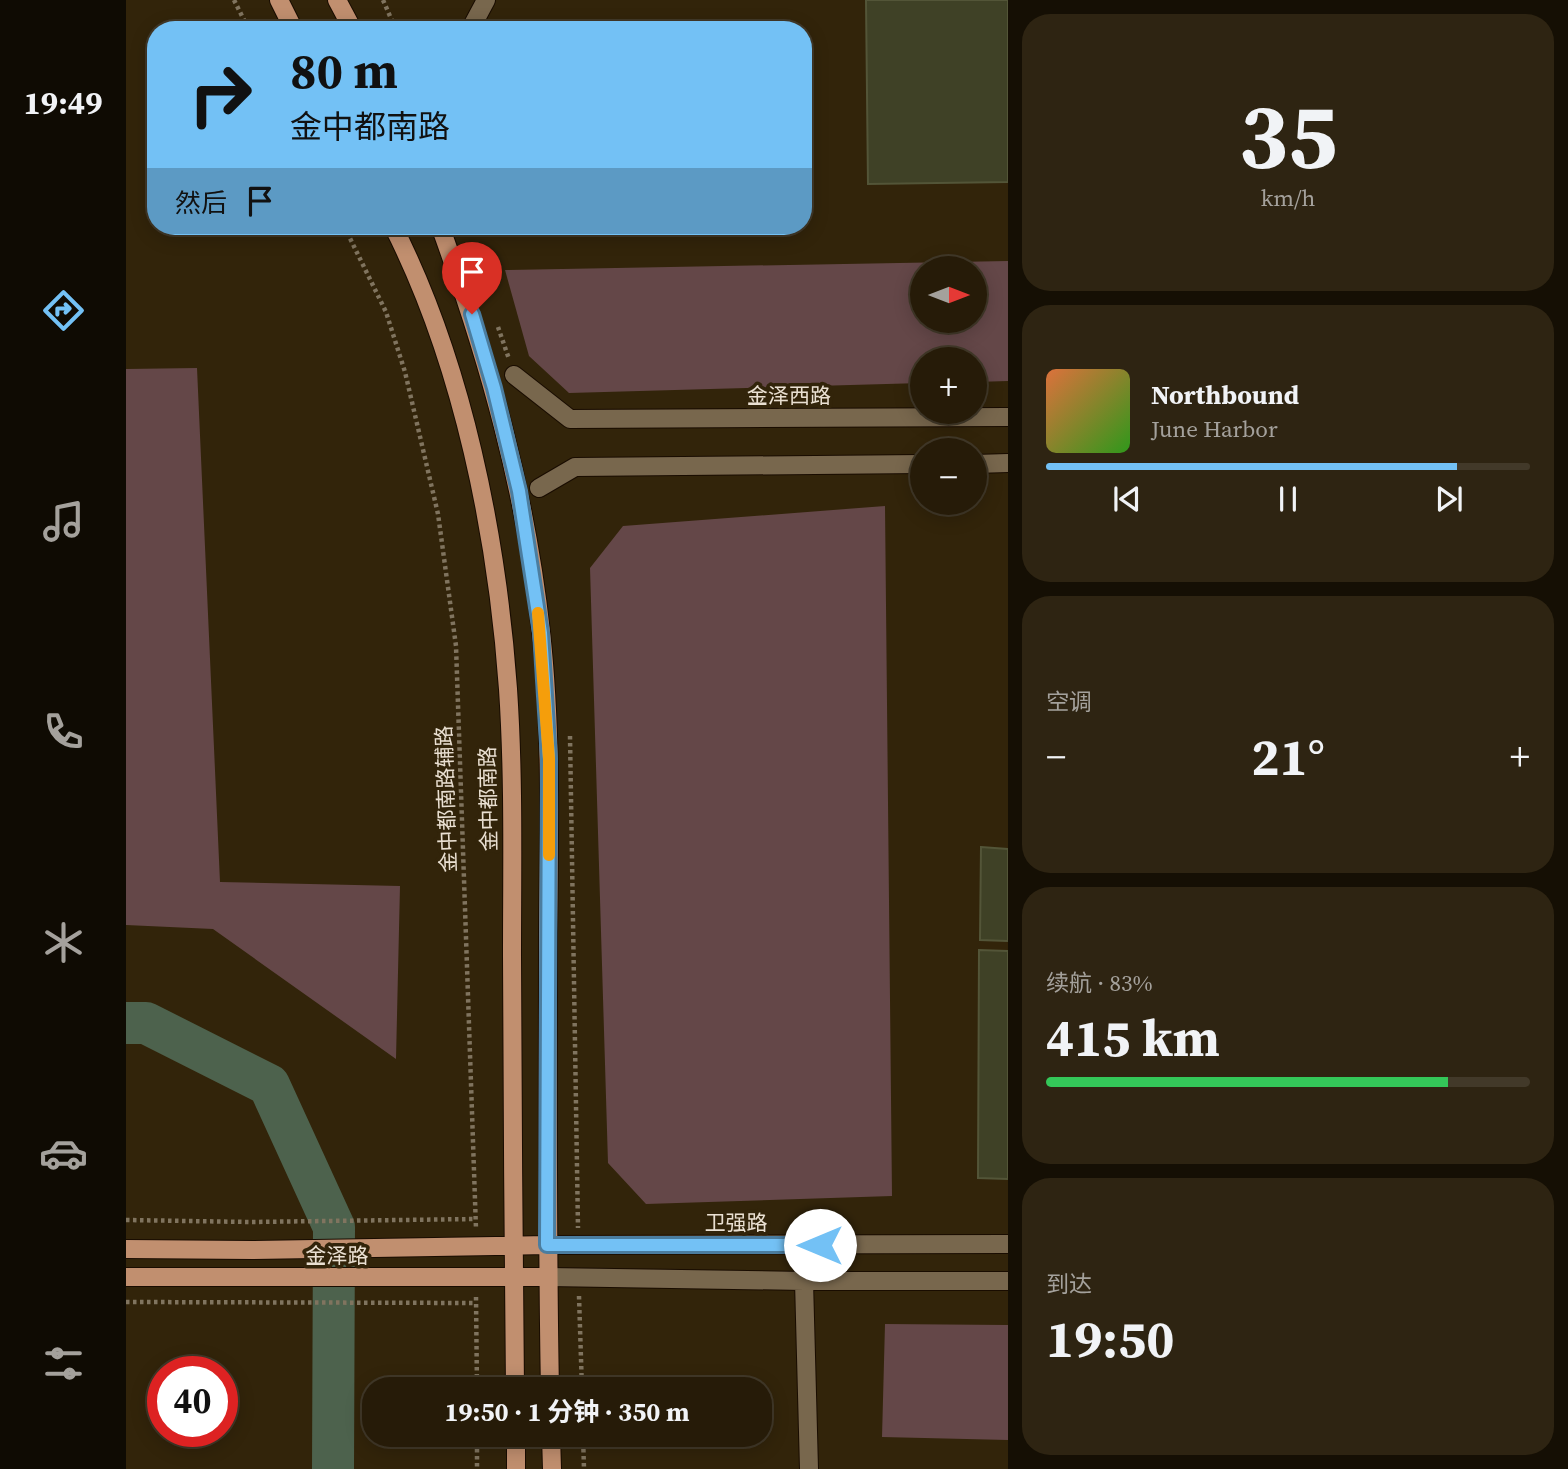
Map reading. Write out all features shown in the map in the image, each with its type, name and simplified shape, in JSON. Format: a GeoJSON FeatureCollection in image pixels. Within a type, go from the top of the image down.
{"type":"FeatureCollection","features":[{"type":"Feature","properties":{"kind":"main road"},"geometry":{"type":"LineString","coordinates":[[279,0],[290,21]]}},
{"type":"Feature","properties":{"kind":"main road"},"geometry":{"type":"LineString","coordinates":[[337,0],[348,21]]}},
{"type":"Feature","properties":{"kind":"main road","name":"金中都南路"},"geometry":{"type":"LineString","coordinates":[[398,235],[413,265],[436,324],[457,392],[491,548],[502,627],[512,765],[515,1377]]}},
{"type":"Feature","properties":{"kind":"main road"},"geometry":{"type":"LineString","coordinates":[[443,235],[472,314],[494,388],[519,491],[541,633],[549,759],[547,1245],[550,1377]]}},
{"type":"Feature","properties":{"kind":"main road","name":"金泽路"},"geometry":{"type":"LineString","coordinates":[[126,1249],[252,1250],[547,1245]]}},
{"type":"Feature","properties":{"kind":"main road","name":"金泽路"},"geometry":{"type":"LineString","coordinates":[[126,1277],[548,1277]]}},
{"type":"Feature","properties":{"kind":"main road"},"geometry":{"type":"LineString","coordinates":[[516,1447],[516,1469]]}},
{"type":"Feature","properties":{"kind":"main road"},"geometry":{"type":"LineString","coordinates":[[551,1447],[552,1469]]}},
{"type":"Feature","properties":{"kind":"street"},"geometry":{"type":"LineString","coordinates":[[475,21],[486,0]]}},
{"type":"Feature","properties":{"kind":"street","name":"金泽西路"},"geometry":{"type":"LineString","coordinates":[[514,375],[570,419],[1008,416]]}},
{"type":"Feature","properties":{"kind":"street"},"geometry":{"type":"LineString","coordinates":[[987,464],[1008,463]]}},
{"type":"Feature","properties":{"kind":"street"},"geometry":{"type":"LineString","coordinates":[[539,488],[575,467],[910,464]]}},
{"type":"Feature","properties":{"kind":"street","name":"卫强路"},"geometry":{"type":"LineString","coordinates":[[547,1245],[1008,1244]]}},
{"type":"Feature","properties":{"kind":"street"},"geometry":{"type":"LineString","coordinates":[[548,1277],[1008,1281]]}},
{"type":"Feature","properties":{"kind":"street"},"geometry":{"type":"LineString","coordinates":[[804,1281],[809,1469]]}},
{"type":"Feature","properties":{"kind":"path"},"geometry":{"type":"LineString","coordinates":[[234,0],[244,21]]}},
{"type":"Feature","properties":{"kind":"path"},"geometry":{"type":"LineString","coordinates":[[383,0],[392,21]]}},
{"type":"Feature","properties":{"kind":"path","name":"金中都南路辅路"},"geometry":{"type":"LineString","coordinates":[[348,235],[386,312],[405,372],[438,514],[450,590],[457,646],[475,1245]]}},
{"type":"Feature","properties":{"kind":"path","name":"金泽路"},"geometry":{"type":"LineString","coordinates":[[126,1220],[250,1222],[475,1219]]}},
{"type":"Feature","properties":{"kind":"path"},"geometry":{"type":"LineString","coordinates":[[475,1277],[477,1377]]}},
{"type":"Feature","properties":{"kind":"path"},"geometry":{"type":"LineString","coordinates":[[126,1303],[476,1303]]}},
{"type":"Feature","properties":{"kind":"path"},"geometry":{"type":"LineString","coordinates":[[477,1447],[477,1469]]}},
{"type":"Feature","properties":{"kind":"path"},"geometry":{"type":"LineString","coordinates":[[583,1447],[584,1469]]}},
{"type":"Feature","properties":{"kind":"shaded area"},"geometry":{"type":"Polygon","coordinates":[[[987,261],[1008,261],[1008,381],[987,382],[987,347],[910,347],[910,383],[569,393],[529,356],[505,270],[910,263],[910,333],[987,333],[987,261]]]}},
{"type":"Feature","properties":{"kind":"shaded area"},"geometry":{"type":"Polygon","coordinates":[[[197,368],[220,882],[400,886],[396,1059],[213,929],[126,925],[126,369],[197,368]]]}},
{"type":"Feature","properties":{"kind":"shaded area"},"geometry":{"type":"Polygon","coordinates":[[[885,506],[892,1196],[646,1204],[608,1163],[590,568],[623,526],[885,506]]]}},
{"type":"Feature","properties":{"kind":"shaded area"},"geometry":{"type":"Polygon","coordinates":[[[885,1324],[1008,1325],[1008,1440],[882,1437],[885,1324]]]}},
{"type":"Feature","properties":{"kind":"building"},"geometry":{"type":"Polygon","coordinates":[[[866,0],[1008,0],[1008,182],[868,184],[866,0]]]}},
{"type":"Feature","properties":{"kind":"building"},"geometry":{"type":"Polygon","coordinates":[[[981,847],[1008,849],[1008,941],[980,940],[981,847]]]}},
{"type":"Feature","properties":{"kind":"building"},"geometry":{"type":"Polygon","coordinates":[[[979,950],[1008,951],[1008,1179],[978,1178],[979,950]]]}},
{"type":"Feature","properties":{"kind":"waterway"},"geometry":{"type":"LineString","coordinates":[[126,1023],[146,1023],[269,1085],[334,1227],[333,1469]]}},
{"type":"Feature","properties":{"kind":"slow traffic"},"geometry":{"type":"LineString","coordinates":[[538,613],[549,759],[549,855]]}},
{"type":"Feature","properties":{"kind":"route"},"geometry":{"type":"LineString","coordinates":[[472,314],[494,388],[519,491],[541,633],[549,759],[547,1245],[820,1245]]}}]}
